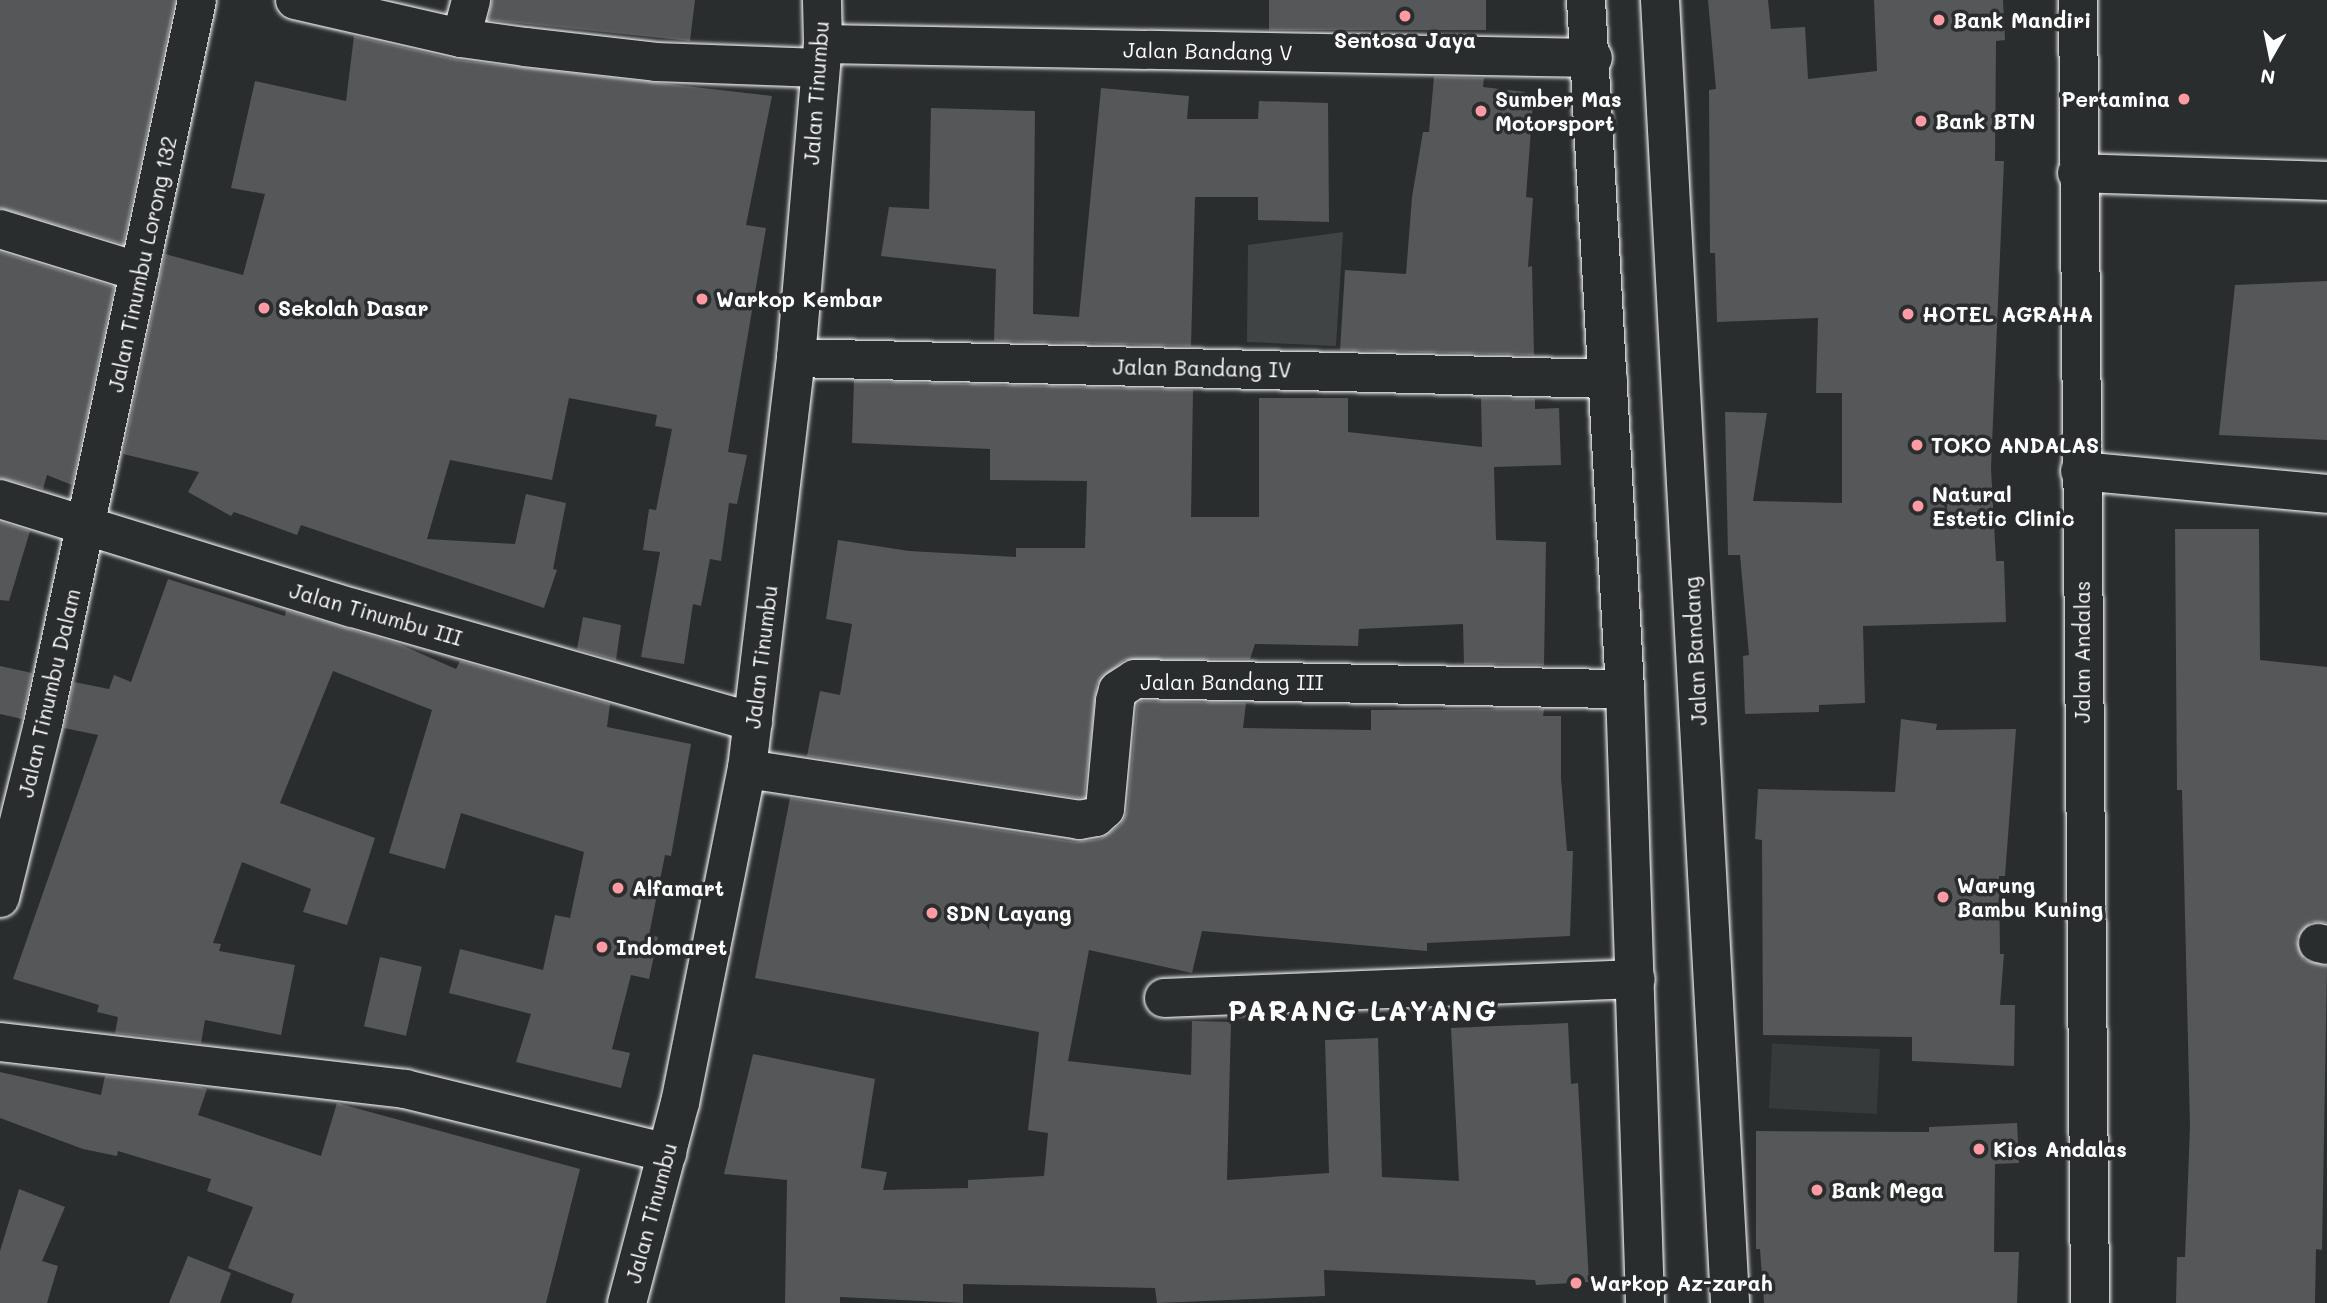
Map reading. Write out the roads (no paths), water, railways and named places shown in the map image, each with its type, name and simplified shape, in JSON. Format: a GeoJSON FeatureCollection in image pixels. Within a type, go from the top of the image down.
{"type":"FeatureCollection","features":[{"type":"Feature","properties":{"kind":"street","name":"Jalan Tinumbu Lorong 132"},"geometry":{"type":"LineString","coordinates":[[86,528],[197,0]]}},
{"type":"Feature","properties":{"kind":"street","name":"Jalan Bandang V"},"geometry":{"type":"LineString","coordinates":[[295,0],[461,38],[656,62],[821,56],[1593,58]]}},
{"type":"Feature","properties":{"kind":"street"},"geometry":{"type":"LineString","coordinates":[[461,38],[471,0]]}},
{"type":"Feature","properties":{"kind":"street","name":"Jalan Tinumbu"},"geometry":{"type":"LineString","coordinates":[[627,1303],[667,1153],[747,769],[796,358],[821,56],[822,0]]}},
{"type":"Feature","properties":{"kind":"street"},"geometry":{"type":"LineString","coordinates":[[1586,0],[1593,58],[1625,689],[1645,1303]]}},
{"type":"Feature","properties":{"kind":"street","name":"Jalan Bandang"},"geometry":{"type":"LineString","coordinates":[[1660,0],[1730,1303]]}},
{"type":"Feature","properties":{"kind":"street","name":"Jalan Andalas"},"geometry":{"type":"LineString","coordinates":[[2078,0],[2077,173],[2090,1303]]}},
{"type":"Feature","properties":{"kind":"street"},"geometry":{"type":"LineString","coordinates":[[2077,173],[2327,181]]}},
{"type":"Feature","properties":{"kind":"street"},"geometry":{"type":"LineString","coordinates":[[0,229],[140,272]]}},
{"type":"Feature","properties":{"kind":"street","name":"Jalan Bandang IV"},"geometry":{"type":"LineString","coordinates":[[796,358],[1608,379]]}},
{"type":"Feature","properties":{"kind":"street"},"geometry":{"type":"LineString","coordinates":[[2080,471],[2327,494]]}},
{"type":"Feature","properties":{"kind":"street","name":"Jalan Tinumbu III"},"geometry":{"type":"LineString","coordinates":[[0,499],[86,528],[753,722]]}},
{"type":"Feature","properties":{"kind":"street","name":"Jalan Tinumbu Dalam"},"geometry":{"type":"LineString","coordinates":[[0,898],[86,528]]}},
{"type":"Feature","properties":{"kind":"street","name":"Jalan Bandang III"},"geometry":{"type":"LineString","coordinates":[[747,769],[1079,820],[1096,817],[1105,808],[1115,701],[1118,690],[1135,679],[1625,689]]}},
{"type":"Feature","properties":{"kind":"street"},"geometry":{"type":"LineString","coordinates":[[1164,998],[1636,979]]}},
{"type":"Feature","properties":{"kind":"street"},"geometry":{"type":"LineString","coordinates":[[0,1042],[405,1088],[667,1153]]}},
{"type":"Feature","properties":{"kind":"place","name":"Sentosa Jaya"},"geometry":{"type":"Point","coordinates":[1405,16]}},
{"type":"Feature","properties":{"kind":"place","name":"Bank Mandiri"},"geometry":{"type":"Point","coordinates":[1939,20]}},
{"type":"Feature","properties":{"kind":"place","name":"Pertamina"},"geometry":{"type":"Point","coordinates":[2184,99]}},
{"type":"Feature","properties":{"kind":"place","name":"Sumber Mas Motorsport"},"geometry":{"type":"Point","coordinates":[1481,111]}},
{"type":"Feature","properties":{"kind":"place","name":"Bank BTN"},"geometry":{"type":"Point","coordinates":[1921,121]}},
{"type":"Feature","properties":{"kind":"place","name":"Warkop Kembar"},"geometry":{"type":"Point","coordinates":[702,299]}},
{"type":"Feature","properties":{"kind":"place","name":"Sekolah Dasar"},"geometry":{"type":"Point","coordinates":[264,308]}},
{"type":"Feature","properties":{"kind":"place","name":"HOTEL AGRAHA"},"geometry":{"type":"Point","coordinates":[1908,314]}},
{"type":"Feature","properties":{"kind":"place","name":"TOKO ANDALAS"},"geometry":{"type":"Point","coordinates":[1917,445]}},
{"type":"Feature","properties":{"kind":"place","name":"Natural Estetic Clinic"},"geometry":{"type":"Point","coordinates":[1918,506]}},
{"type":"Feature","properties":{"kind":"place","name":"Alfamart"},"geometry":{"type":"Point","coordinates":[618,888]}},
{"type":"Feature","properties":{"kind":"place","name":"Warung Bambu Kuning"},"geometry":{"type":"Point","coordinates":[1943,897]}},
{"type":"Feature","properties":{"kind":"place","name":"SDN Layang"},"geometry":{"type":"Point","coordinates":[932,913]}},
{"type":"Feature","properties":{"kind":"place","name":"Indomaret"},"geometry":{"type":"Point","coordinates":[602,947]}},
{"type":"Feature","properties":{"kind":"place","name":"Kios Andalas"},"geometry":{"type":"Point","coordinates":[1979,1149]}},
{"type":"Feature","properties":{"kind":"place","name":"Bank Mega"},"geometry":{"type":"Point","coordinates":[1817,1190]}},
{"type":"Feature","properties":{"kind":"place","name":"Warkop Az-zarah"},"geometry":{"type":"Point","coordinates":[1576,1283]}},
{"type":"Feature","properties":{"kind":"district","name":"PARANG LAYANG"},"geometry":{"type":"Point","coordinates":[1363,1010]}}]}
